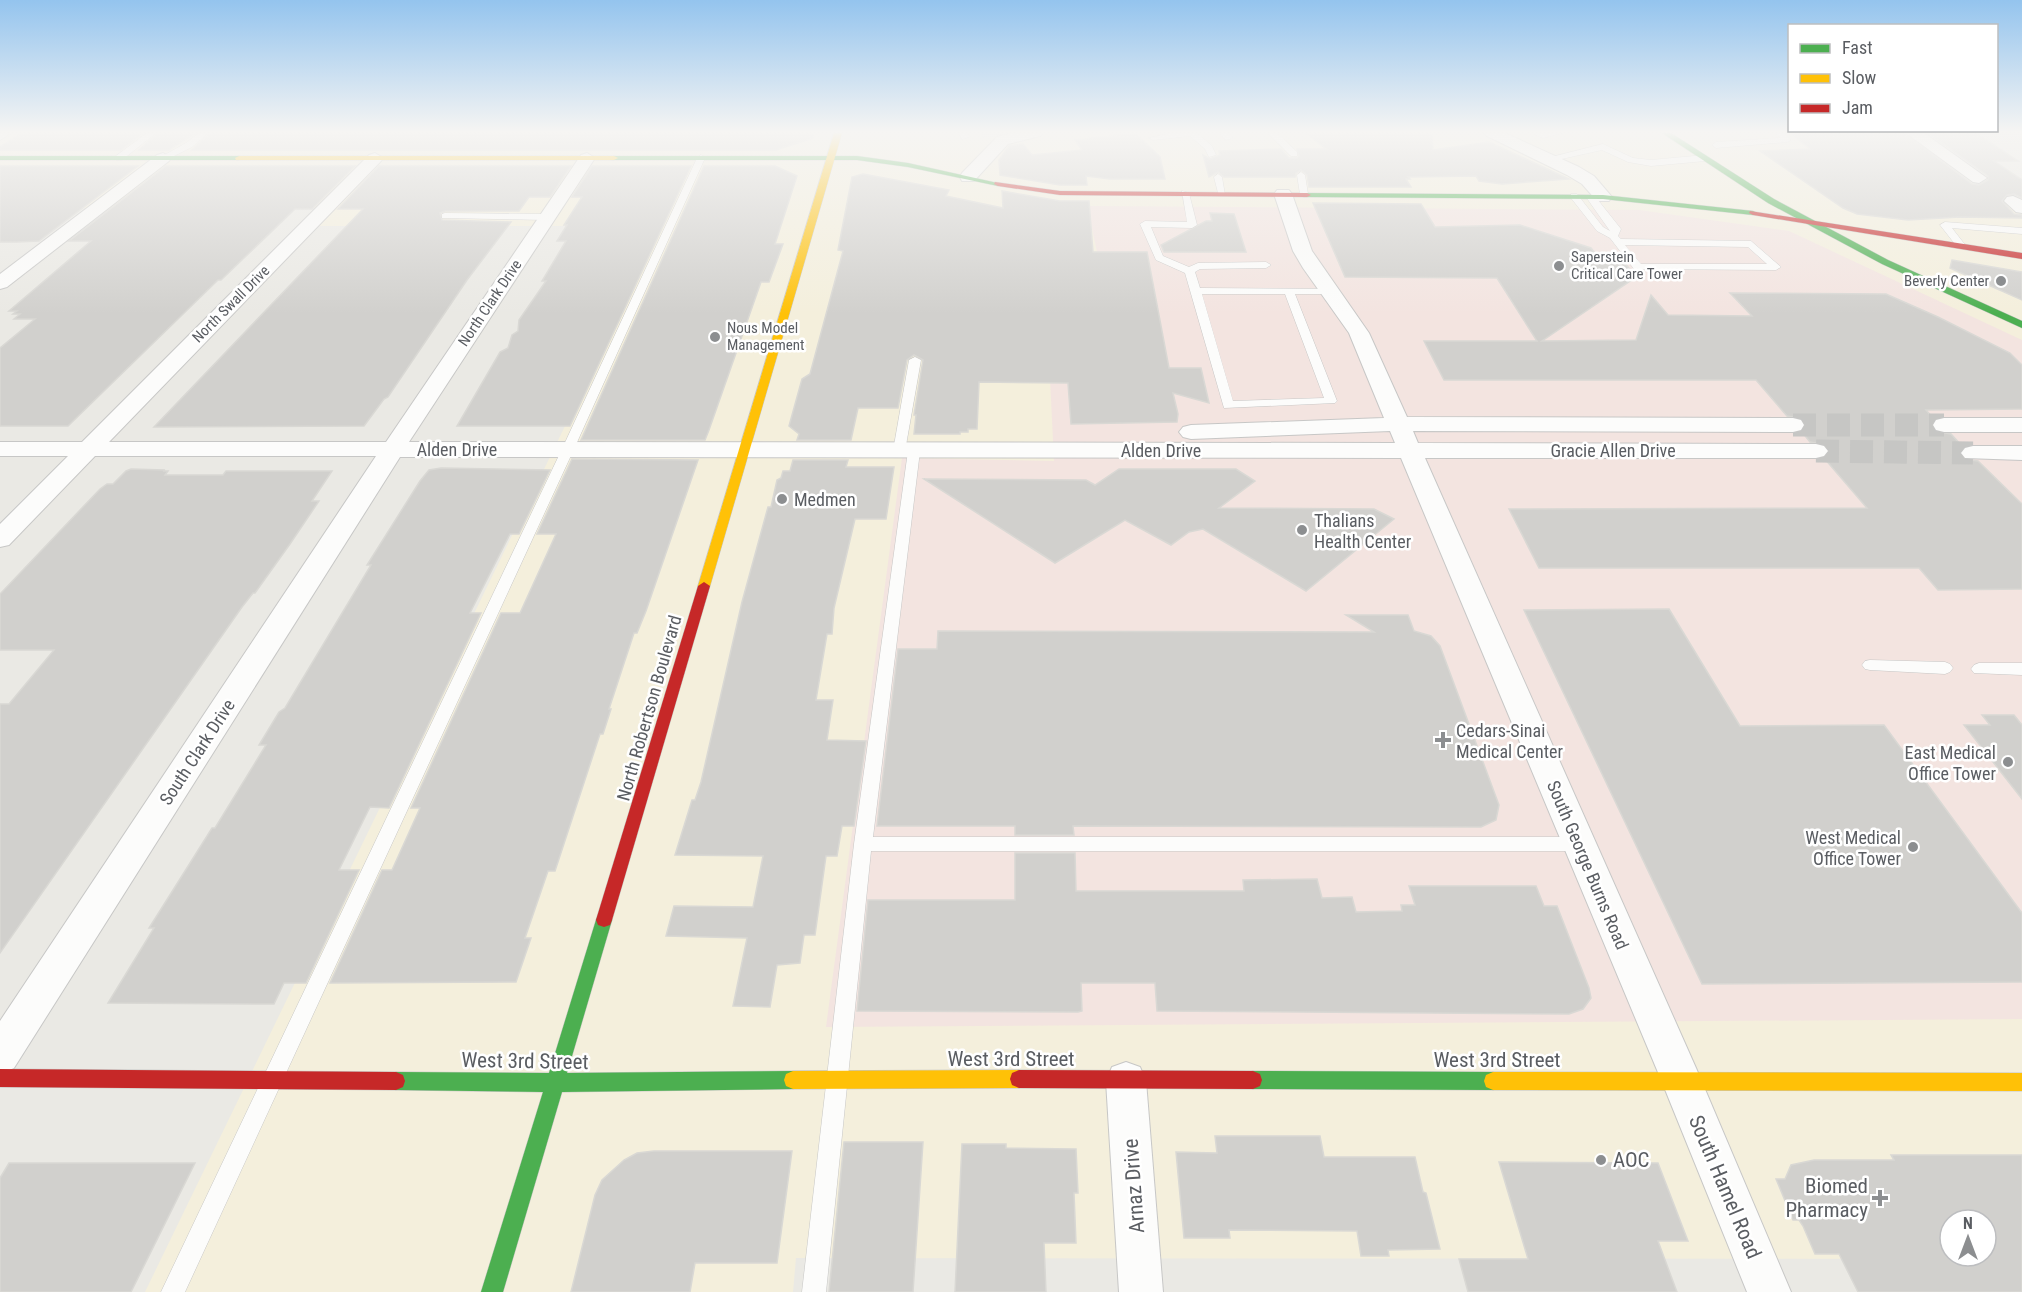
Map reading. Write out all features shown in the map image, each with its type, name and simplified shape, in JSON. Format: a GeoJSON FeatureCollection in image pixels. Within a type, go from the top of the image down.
{"type":"FeatureCollection","features":[{"type":"Feature","properties":{"kind":"main road","name":"North Robertson Boulevard"},"geometry":{"type":"LineString","coordinates":[[492,1292],[570,1026],[642,798],[820,193]]}},
{"type":"Feature","properties":{"kind":"main road"},"geometry":{"type":"LineString","coordinates":[[1240,193],[1597,197],[1740,211],[2022,256]]}},
{"type":"Feature","properties":{"kind":"main road"},"geometry":{"type":"LineString","coordinates":[[1759,193],[1885,262],[2022,326]]}},
{"type":"Feature","properties":{"kind":"main road"},"geometry":{"type":"LineString","coordinates":[[1800,201],[1809,207],[1815,223]]}},
{"type":"Feature","properties":{"kind":"main road"},"geometry":{"type":"LineString","coordinates":[[1941,256],[1964,246]]}},
{"type":"Feature","properties":{"kind":"main road"},"geometry":{"type":"LineString","coordinates":[[1928,266],[1930,283]]}},
{"type":"Feature","properties":{"kind":"main road","name":"West 3rd Street"},"geometry":{"type":"LineString","coordinates":[[0,1078],[555,1083],[837,1080],[2022,1082]]}},
{"type":"Feature","properties":{"kind":"street"},"geometry":{"type":"LineString","coordinates":[[0,283],[117,193]]}},
{"type":"Feature","properties":{"kind":"street","name":"North Swall Drive"},"geometry":{"type":"LineString","coordinates":[[0,539],[340,193]]}},
{"type":"Feature","properties":{"kind":"street","name":"North Clark Drive"},"geometry":{"type":"LineString","coordinates":[[393,449],[563,193]]}},
{"type":"Feature","properties":{"kind":"street"},"geometry":{"type":"LineString","coordinates":[[1594,193],[1597,197]]}},
{"type":"Feature","properties":{"kind":"street","name":"South George Burns Road"},"geometry":{"type":"LineString","coordinates":[[1283,194],[1300,245],[1311,267],[1359,333],[1682,1082]]}},
{"type":"Feature","properties":{"kind":"street"},"geometry":{"type":"LineString","coordinates":[[1628,450],[1647,441],[1679,441],[1689,437],[1681,425]]}},
{"type":"Feature","properties":{"kind":"street","name":"Gracie Allen Drive"},"geometry":{"type":"LineString","coordinates":[[1404,437],[1681,425],[1793,425]]}},
{"type":"Feature","properties":{"kind":"street"},"geometry":{"type":"LineString","coordinates":[[1944,425],[2022,425]]}},
{"type":"Feature","properties":{"kind":"street","name":"Alden Drive"},"geometry":{"type":"LineString","coordinates":[[0,449],[906,451],[1404,437]]}},
{"type":"Feature","properties":{"kind":"street","name":"Gracie Allen Drive"},"geometry":{"type":"LineString","coordinates":[[1404,437],[1628,450],[1816,451]]}},
{"type":"Feature","properties":{"kind":"street","name":"South Clark Drive"},"geometry":{"type":"LineString","coordinates":[[0,1055],[393,449]]}},
{"type":"Feature","properties":{"kind":"street"},"geometry":{"type":"LineString","coordinates":[[1973,453],[2022,453]]}},
{"type":"Feature","properties":{"kind":"street","name":"Arnaz Drive"},"geometry":{"type":"LineString","coordinates":[[1126,1081],[1141,1292]]}},
{"type":"Feature","properties":{"kind":"street","name":"South Hamel Road"},"geometry":{"type":"LineString","coordinates":[[1682,1082],[1769,1292]]}},
{"type":"Feature","properties":{"kind":"lane"},"geometry":{"type":"LineString","coordinates":[[173,1292],[568,449],[685,193]]}},
{"type":"Feature","properties":{"kind":"lane"},"geometry":{"type":"LineString","coordinates":[[1185,193],[1192,225],[1145,224],[1159,258],[1190,272],[1228,405],[1331,401],[1289,291]]}},
{"type":"Feature","properties":{"kind":"lane"},"geometry":{"type":"LineString","coordinates":[[1574,196],[1600,229],[1616,239],[1638,267],[1776,267],[1751,244],[1616,239]]}},
{"type":"Feature","properties":{"kind":"lane"},"geometry":{"type":"LineString","coordinates":[[1597,197],[1616,229],[1616,239]]}},
{"type":"Feature","properties":{"kind":"lane"},"geometry":{"type":"LineString","coordinates":[[446,216],[547,217]]}},
{"type":"Feature","properties":{"kind":"lane"},"geometry":{"type":"LineString","coordinates":[[1964,246],[1945,225],[2022,231]]}},
{"type":"Feature","properties":{"kind":"lane"},"geometry":{"type":"LineString","coordinates":[[1190,272],[1198,266],[1266,265]]}},
{"type":"Feature","properties":{"kind":"lane"},"geometry":{"type":"LineString","coordinates":[[1196,291],[1329,291]]}},
{"type":"Feature","properties":{"kind":"lane"},"geometry":{"type":"LineString","coordinates":[[814,1292],[915,360]]}},
{"type":"Feature","properties":{"kind":"lane"},"geometry":{"type":"LineString","coordinates":[[1870,665],[1945,668]]}},
{"type":"Feature","properties":{"kind":"lane"},"geometry":{"type":"LineString","coordinates":[[1979,669],[2022,669]]}},
{"type":"Feature","properties":{"kind":"lane"},"geometry":{"type":"LineString","coordinates":[[863,844],[1579,844]]}},
{"type":"Feature","properties":{"kind":"shaded area"},"geometry":{"type":"Polygon","coordinates":[[[0,193],[2001,193],[2022,207],[2022,1259],[1998,1259],[1998,1208],[1938,1208],[1938,1259],[796,1258],[793,1292],[145,1292],[662,226],[300,226],[321,208],[0,208],[0,193]]]}},
{"type":"Feature","properties":{"kind":"shaded area","name":"Cedars-Sinai Medical Center"},"geometry":{"type":"Polygon","coordinates":[[[1087,206],[1639,210],[1789,231],[2022,340],[2022,1019],[826,1027],[902,458],[1054,461],[1044,255],[1098,256],[1087,206]]]}},
{"type":"Feature","properties":{"kind":"building"},"geometry":{"type":"Polygon","coordinates":[[[0,193],[102,193],[39,241],[0,242],[0,193]]]}},
{"type":"Feature","properties":{"kind":"building"},"geometry":{"type":"Polygon","coordinates":[[[131,193],[328,193],[312,209],[295,209],[221,280],[218,280],[68,426],[0,426],[0,348],[35,319],[14,319],[20,314],[13,314],[17,311],[9,311],[91,241],[69,241],[131,193]]]}},
{"type":"Feature","properties":{"kind":"building"},"geometry":{"type":"Polygon","coordinates":[[[353,193],[553,193],[550,197],[529,197],[519,211],[445,211],[440,213],[442,220],[511,222],[467,280],[388,397],[384,399],[364,426],[154,427],[363,209],[338,209],[353,193]]]}},
{"type":"Feature","properties":{"kind":"building"},"geometry":{"type":"Polygon","coordinates":[[[574,193],[678,193],[570,426],[457,426],[500,352],[508,348],[512,335],[518,331],[519,320],[546,281],[542,281],[566,241],[557,241],[567,225],[564,225],[582,197],[572,197],[574,193]]]}},
{"type":"Feature","properties":{"kind":"building"},"geometry":{"type":"Polygon","coordinates":[[[692,193],[791,193],[775,244],[783,244],[769,282],[761,282],[705,440],[581,440],[692,193]]]}},
{"type":"Feature","properties":{"kind":"building"},"geometry":{"type":"Polygon","coordinates":[[[849,193],[947,193],[946,196],[1003,208],[1002,193],[1060,201],[1089,201],[1093,252],[1147,252],[1169,368],[1201,368],[1209,403],[1173,393],[1178,414],[1177,422],[1071,424],[1068,383],[979,382],[977,429],[968,429],[968,432],[960,432],[960,434],[914,434],[916,415],[914,415],[923,360],[914,355],[907,360],[898,408],[858,408],[851,440],[797,440],[799,434],[789,426],[802,379],[810,374],[843,251],[838,250],[849,193]]]}},
{"type":"Feature","properties":{"kind":"building"},"geometry":{"type":"Polygon","coordinates":[[[1822,193],[2022,193],[2022,198],[2014,194],[2007,195],[2002,201],[2014,214],[2022,215],[2022,218],[1960,217],[1908,220],[1857,214],[1843,208],[1822,193]]]}},
{"type":"Feature","properties":{"kind":"building"},"geometry":{"type":"Polygon","coordinates":[[[1313,203],[1421,204],[1435,227],[1520,225],[1591,248],[1595,253],[1617,253],[1636,277],[1542,341],[1636,340],[1651,295],[1668,315],[1752,316],[1730,293],[1886,294],[2010,353],[2022,365],[2022,409],[1926,410],[1934,419],[1931,424],[1934,431],[1951,434],[1963,447],[1959,453],[1963,459],[1978,461],[2022,504],[2022,589],[1938,590],[1919,568],[1539,568],[1509,509],[1867,508],[1824,458],[1830,451],[1826,445],[1810,442],[1802,432],[1806,426],[1803,419],[1787,416],[1756,380],[1444,380],[1424,341],[1537,341],[1497,278],[1345,277],[1313,203]]]}},
{"type":"Feature","properties":{"kind":"building"},"geometry":{"type":"Polygon","coordinates":[[[1210,213],[1234,214],[1246,252],[1164,252],[1161,245],[1206,221],[1212,221],[1210,213]]]}},
{"type":"Feature","properties":{"kind":"building","name":"Beverly Center"},"geometry":{"type":"Polygon","coordinates":[[[1952,260],[2022,272],[2022,300],[1950,268],[1952,260]]]}},
{"type":"Feature","properties":{"kind":"building"},"geometry":{"type":"Polygon","coordinates":[[[572,459],[698,460],[646,611],[637,633],[634,633],[603,734],[600,734],[555,871],[548,871],[525,938],[531,938],[516,982],[330,983],[382,870],[392,870],[420,808],[411,808],[501,613],[520,613],[556,534],[537,534],[572,459]]]}},
{"type":"Feature","properties":{"kind":"building"},"geometry":{"type":"Polygon","coordinates":[[[793,460],[848,460],[846,467],[894,467],[886,519],[855,519],[834,608],[832,634],[827,634],[816,700],[833,700],[827,740],[866,741],[854,826],[842,826],[837,856],[826,856],[815,935],[804,935],[800,963],[777,965],[770,1007],[733,1006],[747,938],[666,936],[674,906],[753,907],[763,856],[675,855],[692,800],[695,800],[701,782],[742,602],[768,507],[771,507],[777,480],[781,478],[783,471],[790,471],[793,460]]]}},
{"type":"Feature","properties":{"kind":"building"},"geometry":{"type":"Polygon","coordinates":[[[441,468],[550,470],[519,534],[510,534],[470,613],[481,613],[389,808],[370,807],[339,870],[359,870],[306,983],[284,983],[274,1004],[108,1003],[154,928],[149,928],[266,745],[259,745],[279,712],[285,708],[371,565],[367,565],[420,481],[429,470],[441,468]]]}},
{"type":"Feature","properties":{"kind":"building"},"geometry":{"type":"Polygon","coordinates":[[[131,469],[168,471],[165,475],[223,475],[226,471],[332,471],[312,501],[319,501],[290,544],[255,593],[242,607],[0,953],[0,704],[9,704],[54,650],[0,650],[0,594],[100,489],[107,484],[113,484],[131,469]]]}},
{"type":"Feature","properties":{"kind":"building","name":"Thalians Health Center"},"geometry":{"type":"Polygon","coordinates":[[[1119,469],[1236,469],[1255,481],[1219,508],[1374,509],[1394,519],[1306,591],[1203,529],[1189,532],[1171,545],[1125,520],[1055,563],[924,479],[1086,480],[1095,485],[1119,469]]]}},
{"type":"Feature","properties":{"kind":"building"},"geometry":{"type":"Polygon","coordinates":[[[1669,609],[1740,726],[1884,725],[2022,913],[2022,982],[1702,984],[1524,610],[1669,609]]]}},
{"type":"Feature","properties":{"kind":"building"},"geometry":{"type":"Polygon","coordinates":[[[1346,615],[1408,615],[1414,631],[1431,636],[1440,646],[1499,805],[1496,820],[1481,827],[1073,826],[1074,835],[1015,835],[1015,826],[877,826],[898,649],[937,649],[938,631],[1374,632],[1346,615]]]}},
{"type":"Feature","properties":{"kind":"building","name":"East Medical Office Tower"},"geometry":{"type":"Polygon","coordinates":[[[1982,715],[2014,715],[2022,725],[2022,799],[1964,725],[1990,725],[1982,715]]]}},
{"type":"Feature","properties":{"kind":"building"},"geometry":{"type":"Polygon","coordinates":[[[1015,853],[1075,853],[1076,891],[1244,891],[1243,880],[1317,879],[1322,898],[1352,897],[1356,912],[1402,911],[1401,905],[1415,905],[1409,886],[1536,886],[1544,906],[1557,906],[1591,998],[1583,1009],[1569,1014],[1157,1011],[1155,983],[1081,983],[1082,1011],[1078,1012],[857,1011],[868,900],[1015,900],[1015,853]]]}},
{"type":"Feature","properties":{"kind":"building"},"geometry":{"type":"Polygon","coordinates":[[[1215,1136],[1320,1136],[1324,1157],[1415,1157],[1440,1249],[1388,1250],[1389,1256],[1361,1256],[1357,1231],[1229,1230],[1230,1238],[1184,1238],[1176,1152],[1217,1153],[1215,1136]]]}},
{"type":"Feature","properties":{"kind":"building"},"geometry":{"type":"Polygon","coordinates":[[[844,1142],[923,1142],[913,1292],[829,1292],[844,1142]]]}},
{"type":"Feature","properties":{"kind":"building"},"geometry":{"type":"Polygon","coordinates":[[[962,1144],[1006,1144],[1006,1148],[1076,1149],[1078,1193],[1074,1193],[1076,1243],[1044,1243],[1046,1292],[955,1292],[962,1144]]]}},
{"type":"Feature","properties":{"kind":"building"},"geometry":{"type":"Polygon","coordinates":[[[792,1151],[777,1263],[695,1263],[690,1292],[571,1292],[595,1195],[602,1180],[624,1160],[637,1153],[792,1151]]]}},
{"type":"Feature","properties":{"kind":"building"},"geometry":{"type":"Polygon","coordinates":[[[1891,1155],[2022,1155],[2022,1292],[1858,1292],[1839,1254],[1815,1254],[1803,1226],[1799,1220],[1793,1220],[1776,1179],[1785,1179],[1791,1165],[1814,1160],[1894,1160],[1891,1155]]]}},
{"type":"Feature","properties":{"kind":"building"},"geometry":{"type":"Polygon","coordinates":[[[1499,1162],[1658,1163],[1688,1241],[1658,1241],[1677,1292],[1468,1292],[1459,1259],[1528,1259],[1499,1162]]]}},
{"type":"Feature","properties":{"kind":"building"},"geometry":{"type":"Polygon","coordinates":[[[9,1163],[195,1163],[131,1292],[0,1292],[0,1178],[9,1163]]]}},
{"type":"Feature","properties":{"kind":"tunnel"},"geometry":{"type":"LineString","coordinates":[[1793,425],[1944,425]]}},
{"type":"Feature","properties":{"kind":"tunnel"},"geometry":{"type":"LineString","coordinates":[[1816,451],[1973,453]]}},
{"type":"Feature","properties":{"kind":"traffic: fast"},"geometry":{"type":"LineString","coordinates":[[1759,193],[1885,262],[2022,325]]}},
{"type":"Feature","properties":{"kind":"traffic: fast"},"geometry":{"type":"LineString","coordinates":[[1307,195],[1603,197],[1753,213]]}},
{"type":"Feature","properties":{"kind":"traffic: fast"},"geometry":{"type":"LineString","coordinates":[[492,1292],[604,920]]}},
{"type":"Feature","properties":{"kind":"traffic: fast"},"geometry":{"type":"LineString","coordinates":[[396,1081],[605,1083],[793,1080]]}},
{"type":"Feature","properties":{"kind":"traffic: fast"},"geometry":{"type":"LineString","coordinates":[[1253,1080],[1493,1081]]}},
{"type":"Feature","properties":{"kind":"traffic: slow"},"geometry":{"type":"LineString","coordinates":[[704,586],[820,193]]}},
{"type":"Feature","properties":{"kind":"traffic: slow"},"geometry":{"type":"LineString","coordinates":[[793,1080],[1019,1079]]}},
{"type":"Feature","properties":{"kind":"traffic: slow"},"geometry":{"type":"LineString","coordinates":[[1493,1081],[2022,1082]]}},
{"type":"Feature","properties":{"kind":"traffic: jam"},"geometry":{"type":"LineString","coordinates":[[1096,193],[1307,195]]}},
{"type":"Feature","properties":{"kind":"traffic: jam"},"geometry":{"type":"LineString","coordinates":[[1753,213],[2022,256]]}},
{"type":"Feature","properties":{"kind":"traffic: jam"},"geometry":{"type":"LineString","coordinates":[[604,920],[704,586]]}},
{"type":"Feature","properties":{"kind":"traffic: jam"},"geometry":{"type":"LineString","coordinates":[[0,1078],[396,1081]]}},
{"type":"Feature","properties":{"kind":"traffic: jam"},"geometry":{"type":"LineString","coordinates":[[1019,1079],[1253,1080]]}},
{"type":"Feature","properties":{"kind":"place","name":"Saperstein Critical Care Tower"},"geometry":{"type":"Point","coordinates":[1559,266]}},
{"type":"Feature","properties":{"kind":"place","name":"Beverly Center"},"geometry":{"type":"Point","coordinates":[2001,281]}},
{"type":"Feature","properties":{"kind":"place","name":"Nous Model Management"},"geometry":{"type":"Point","coordinates":[715,337]}},
{"type":"Feature","properties":{"kind":"place","name":"Medmen"},"geometry":{"type":"Point","coordinates":[782,499]}},
{"type":"Feature","properties":{"kind":"place","name":"Thalians Health Center"},"geometry":{"type":"Point","coordinates":[1302,530]}},
{"type":"Feature","properties":{"kind":"place","name":"Cedars-Sinai Medical Center"},"geometry":{"type":"Point","coordinates":[1443,740]}},
{"type":"Feature","properties":{"kind":"place","name":"East Medical Office Tower"},"geometry":{"type":"Point","coordinates":[2008,762]}},
{"type":"Feature","properties":{"kind":"place","name":"West Medical Office Tower"},"geometry":{"type":"Point","coordinates":[1913,847]}},
{"type":"Feature","properties":{"kind":"place","name":"AOC"},"geometry":{"type":"Point","coordinates":[1601,1160]}},
{"type":"Feature","properties":{"kind":"place","name":"Biomed Pharmacy"},"geometry":{"type":"Point","coordinates":[1880,1198]}}]}
